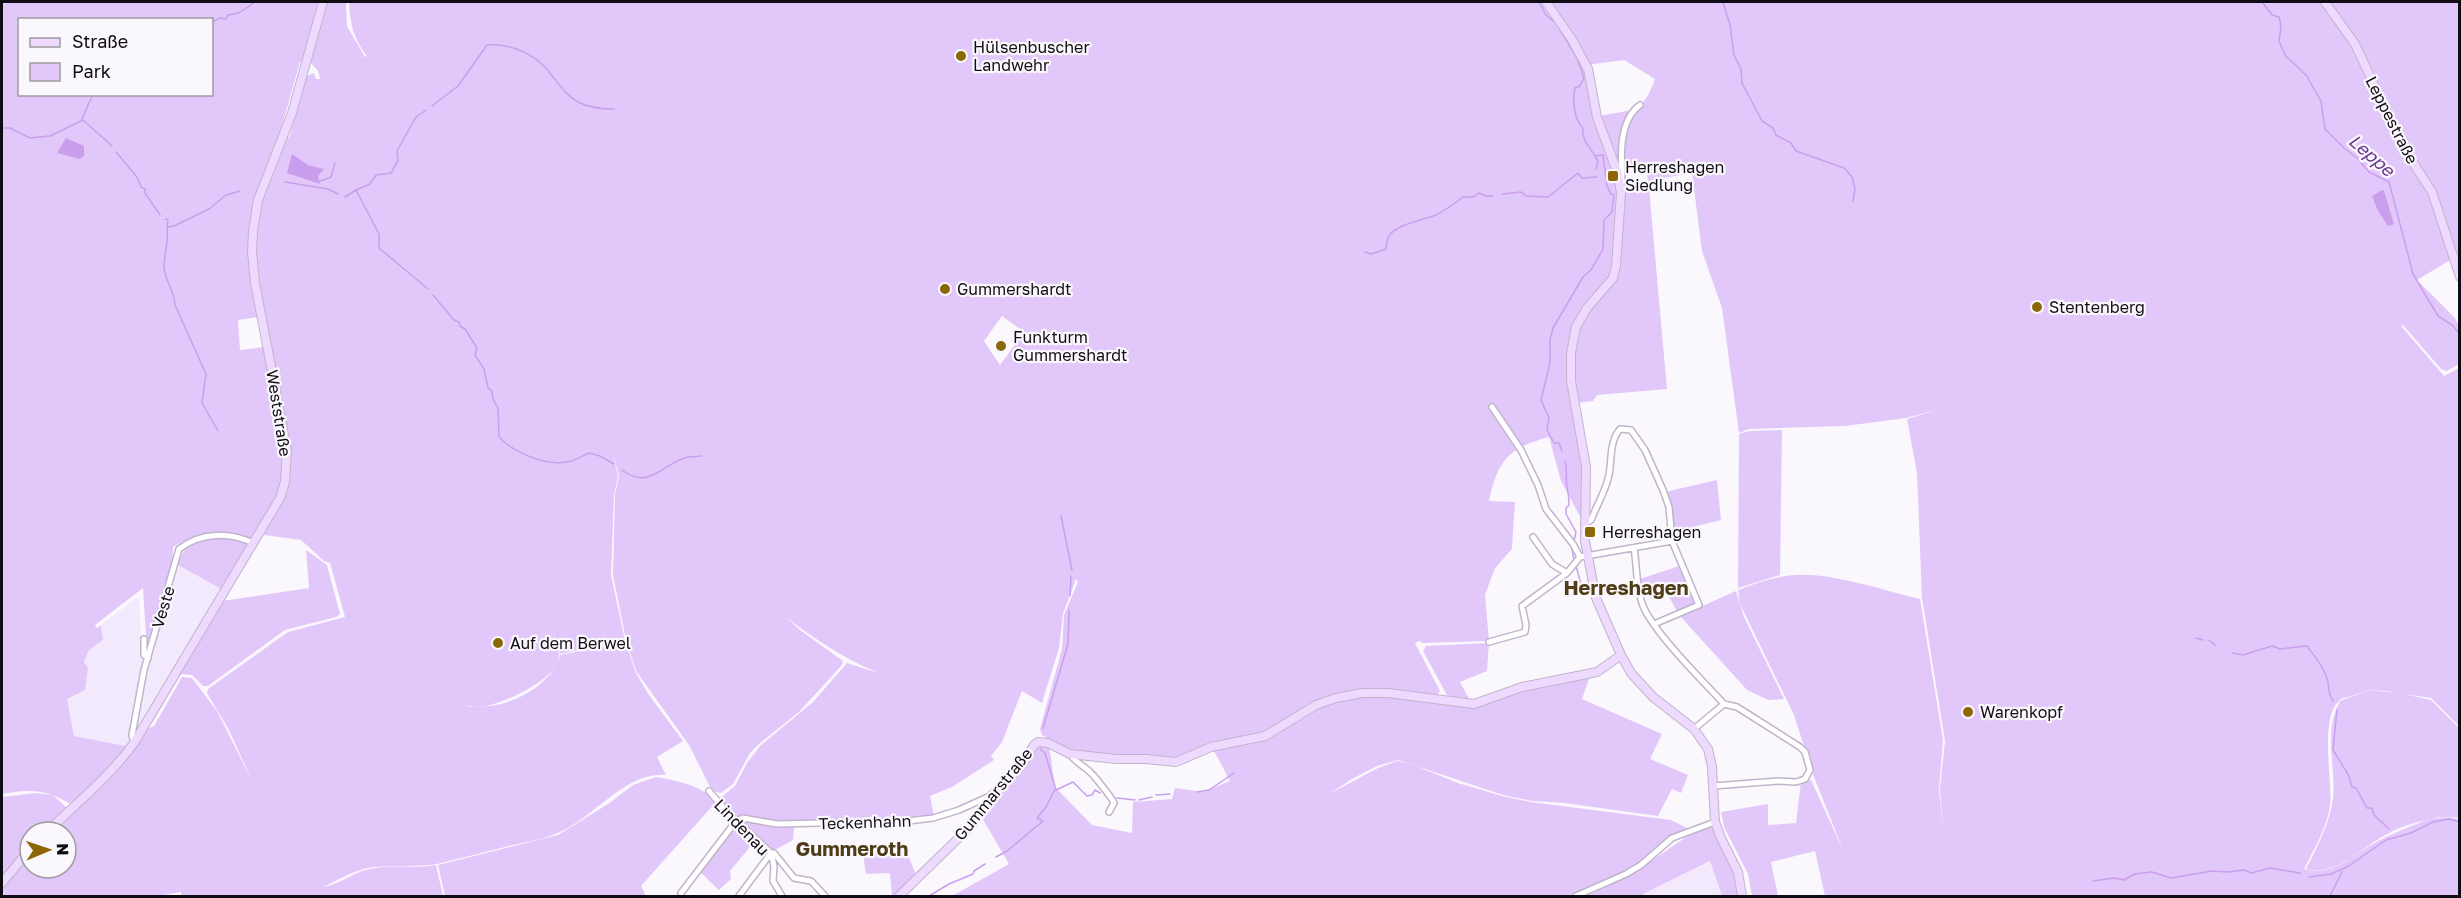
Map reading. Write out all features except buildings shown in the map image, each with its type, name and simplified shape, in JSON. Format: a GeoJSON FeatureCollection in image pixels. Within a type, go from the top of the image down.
{"type":"FeatureCollection","features":[{"type":"Feature","properties":{"kind":"main road","name":"Weststraße"},"geometry":{"type":"LineString","coordinates":[[59,820],[116,768],[134,742],[280,498],[288,465],[255,283],[252,252],[253,231],[258,200],[292,114],[323,2]]}},
{"type":"Feature","properties":{"kind":"main road"},"geometry":{"type":"LineString","coordinates":[[1546,2],[1571,38],[1588,69],[1597,117],[1618,174],[1620,187],[1616,266],[1613,278],[1587,308],[1576,327],[1571,353],[1571,381],[1586,467],[1584,556],[1600,611],[1621,655],[1644,688],[1694,729],[1708,748],[1712,767],[1715,822],[1738,872],[1742,897]]}},
{"type":"Feature","properties":{"kind":"main road","name":"Leppestraße"},"geometry":{"type":"LineString","coordinates":[[2325,2],[2355,44],[2403,147],[2432,192],[2460,277]]}},
{"type":"Feature","properties":{"kind":"main road","name":"Gummarstraße"},"geometry":{"type":"LineString","coordinates":[[900,897],[973,824],[991,796],[1023,763],[1038,742],[1048,742],[1070,754],[1176,762],[1211,747],[1265,736],[1316,705],[1336,698],[1376,693],[1474,704],[1545,681],[1597,672],[1621,655]]}},
{"type":"Feature","properties":{"kind":"main road"},"geometry":{"type":"LineString","coordinates":[[2,883],[18,864]]}},
{"type":"Feature","properties":{"kind":"street"},"geometry":{"type":"LineString","coordinates":[[1620,187],[1623,184],[1622,144],[1630,114],[1640,105]]}},
{"type":"Feature","properties":{"kind":"street"},"geometry":{"type":"LineString","coordinates":[[1492,407],[1525,457],[1546,509],[1584,556]]}},
{"type":"Feature","properties":{"kind":"street"},"geometry":{"type":"LineString","coordinates":[[1584,524],[1591,520],[1609,475],[1612,446],[1616,434],[1620,429],[1631,430],[1652,464],[1669,507],[1672,541],[1699,605],[1654,624]]}},
{"type":"Feature","properties":{"kind":"street","name":"Veste"},"geometry":{"type":"LineString","coordinates":[[134,742],[132,735],[148,658],[178,549],[187,542],[221,534],[232,535],[254,543]]}},
{"type":"Feature","properties":{"kind":"street"},"geometry":{"type":"LineString","coordinates":[[1533,537],[1552,564],[1567,573]]}},
{"type":"Feature","properties":{"kind":"street"},"geometry":{"type":"LineString","coordinates":[[1490,642],[1525,632],[1522,606],[1567,573],[1584,556],[1672,541]]}},
{"type":"Feature","properties":{"kind":"street"},"geometry":{"type":"LineString","coordinates":[[1635,548],[1640,595],[1645,610],[1654,624],[1724,704],[1737,706],[1800,747],[1805,752],[1810,770],[1805,779],[1796,782],[1778,781],[1713,786]]}},
{"type":"Feature","properties":{"kind":"street"},"geometry":{"type":"LineString","coordinates":[[144,639],[144,655],[148,658]]}},
{"type":"Feature","properties":{"kind":"street"},"geometry":{"type":"LineString","coordinates":[[1694,729],[1724,704]]}},
{"type":"Feature","properties":{"kind":"street"},"geometry":{"type":"LineString","coordinates":[[1070,754],[1092,773],[1097,783],[1112,798],[1113,807],[1109,812]]}},
{"type":"Feature","properties":{"kind":"street","name":"Lindenau"},"geometry":{"type":"LineString","coordinates":[[709,791],[771,854],[774,866],[773,881],[782,897]]}},
{"type":"Feature","properties":{"kind":"street","name":"Teckenhahn"},"geometry":{"type":"LineString","coordinates":[[736,821],[743,818],[777,824],[908,821],[933,818],[991,796]]}},
{"type":"Feature","properties":{"kind":"street"},"geometry":{"type":"LineString","coordinates":[[681,893],[736,821]]}},
{"type":"Feature","properties":{"kind":"street"},"geometry":{"type":"LineString","coordinates":[[1576,897],[1641,865],[1672,838],[1715,822]]}},
{"type":"Feature","properties":{"kind":"street"},"geometry":{"type":"LineString","coordinates":[[739,897],[774,853],[794,878],[811,881],[825,897]]}},
{"type":"Feature","properties":{"kind":"shaded area"},"geometry":{"type":"Polygon","coordinates":[[[66,138],[84,146],[84,156],[80,159],[57,153],[66,138]]]}},
{"type":"Feature","properties":{"kind":"shaded area"},"geometry":{"type":"Polygon","coordinates":[[[292,154],[308,165],[324,169],[318,176],[320,184],[287,173],[292,154]]]}},
{"type":"Feature","properties":{"kind":"shaded area"},"geometry":{"type":"Polygon","coordinates":[[[2382,190],[2394,224],[2388,226],[2372,196],[2382,190]]]}},
{"type":"Feature","properties":{"kind":"shaded area"},"geometry":{"type":"Polygon","coordinates":[[[178,565],[223,590],[139,733],[126,746],[74,736],[66,698],[85,690],[84,663],[89,650],[103,640],[101,625],[136,598],[139,599],[142,657],[145,663],[149,663],[178,565]]]}},
{"type":"Feature","properties":{"kind":"shaded area"},"geometry":{"type":"Polygon","coordinates":[[[1711,861],[1722,896],[1643,896],[1642,894],[1711,861]]]}},
{"type":"Feature","properties":{"kind":"green space"},"geometry":{"type":"Polygon","coordinates":[[[2,2],[346,2],[347,26],[365,57],[367,56],[353,30],[349,2],[1544,2],[1585,65],[1618,189],[1612,271],[1609,280],[1574,325],[1569,382],[1583,466],[1582,520],[1561,481],[1549,437],[1514,451],[1507,458],[1496,475],[1489,501],[1515,502],[1512,549],[1495,568],[1485,595],[1489,641],[1423,643],[1419,641],[1415,643],[1440,691],[1437,696],[1334,695],[1277,728],[1214,744],[1182,758],[1116,757],[1066,750],[1042,735],[1040,729],[1062,649],[1064,615],[1078,582],[1076,579],[1063,614],[1059,648],[1042,703],[1022,691],[1002,742],[991,756],[994,760],[952,787],[930,796],[934,816],[908,819],[777,823],[743,815],[736,819],[719,799],[735,786],[747,763],[761,745],[813,702],[847,663],[878,673],[830,648],[786,617],[843,661],[842,665],[800,711],[750,753],[733,784],[721,793],[712,791],[689,745],[636,671],[626,640],[613,575],[615,493],[619,477],[612,448],[618,477],[614,494],[611,575],[625,641],[560,654],[554,632],[559,652],[557,662],[560,655],[626,642],[635,671],[647,692],[683,741],[657,757],[666,775],[652,775],[639,779],[614,794],[578,822],[547,837],[437,864],[368,868],[323,887],[370,869],[436,865],[443,896],[181,896],[181,892],[158,896],[2,896],[2,886],[18,866],[18,880],[78,880],[78,820],[63,820],[118,770],[146,729],[154,726],[182,677],[192,678],[217,711],[252,781],[229,730],[207,693],[208,689],[288,632],[345,617],[330,563],[324,561],[301,540],[257,534],[253,540],[232,535],[212,534],[193,538],[173,547],[172,570],[147,652],[143,588],[95,625],[97,628],[101,625],[103,640],[89,650],[84,662],[88,668],[85,690],[67,699],[74,736],[126,746],[122,755],[72,805],[54,796],[21,791],[2,794],[2,2]],[[300,62],[278,140],[289,137],[307,76],[314,73],[316,79],[320,79],[318,71],[310,62],[300,62]],[[1002,316],[984,341],[1000,365],[1024,332],[1002,316]],[[258,317],[238,320],[240,350],[264,347],[258,317]],[[555,666],[540,682],[528,689],[485,706],[508,702],[534,689],[555,666]]]}},
{"type":"Feature","properties":{"kind":"green space"},"geometry":{"type":"Polygon","coordinates":[[[1546,2],[2322,2],[2347,35],[2401,147],[2432,201],[2452,259],[2417,280],[2455,318],[2459,326],[2459,364],[2447,371],[2441,369],[2403,325],[2401,326],[2444,376],[2459,368],[2459,726],[2431,698],[2404,694],[2431,700],[2459,728],[2460,818],[2446,817],[2458,819],[2459,896],[1825,896],[1815,851],[1771,862],[1778,896],[1752,896],[1748,874],[1724,827],[1721,812],[1768,804],[1768,825],[1796,823],[1801,782],[1811,780],[1843,850],[1814,777],[1794,715],[1740,604],[1738,590],[1752,585],[1797,575],[1825,576],[1920,599],[1943,740],[1939,789],[1943,829],[1940,789],[1945,741],[1922,598],[1917,473],[1907,419],[1940,409],[1906,418],[1845,426],[1749,429],[1739,433],[1722,308],[1702,251],[1692,173],[1648,181],[1645,164],[1624,164],[1619,172],[1600,116],[1635,108],[1641,104],[1646,99],[1655,79],[1624,60],[1587,65],[1546,2]],[[2366,692],[2340,700],[2333,709],[2330,721],[2328,751],[2330,805],[2320,838],[2304,869],[2314,871],[2327,869],[2306,869],[2322,835],[2329,817],[2333,798],[2332,725],[2340,701],[2366,692]],[[2431,819],[2388,833],[2345,861],[2327,869],[2331,868],[2339,865],[2347,861],[2385,838],[2431,819]]]}},
{"type":"Feature","properties":{"kind":"green space"},"geometry":{"type":"Polygon","coordinates":[[[2329,2],[2459,2],[2459,271],[2442,210],[2431,186],[2412,155],[2352,33],[2329,2]]]}},
{"type":"Feature","properties":{"kind":"green space"},"geometry":{"type":"Polygon","coordinates":[[[1649,188],[1667,389],[1597,395],[1593,401],[1577,403],[1574,355],[1580,327],[1589,311],[1615,279],[1623,191],[1649,188]]]}},
{"type":"Feature","properties":{"kind":"green space"},"geometry":{"type":"Polygon","coordinates":[[[1782,430],[1780,575],[1738,588],[1739,434],[1749,431],[1782,430]]]}},
{"type":"Feature","properties":{"kind":"green space"},"geometry":{"type":"Polygon","coordinates":[[[1717,480],[1721,520],[1693,527],[1673,539],[1667,495],[1669,491],[1717,480]]]}},
{"type":"Feature","properties":{"kind":"green space"},"geometry":{"type":"Polygon","coordinates":[[[220,536],[241,540],[249,545],[223,590],[178,565],[184,551],[193,543],[220,536]]]}},
{"type":"Feature","properties":{"kind":"green space"},"geometry":{"type":"Polygon","coordinates":[[[306,550],[327,565],[340,614],[285,630],[208,686],[203,686],[192,675],[181,674],[152,723],[149,723],[222,601],[309,588],[306,550]]]}},
{"type":"Feature","properties":{"kind":"green space"},"geometry":{"type":"Polygon","coordinates":[[[1679,566],[1696,604],[1678,613],[1664,588],[1642,594],[1640,579],[1679,566]]]}},
{"type":"Feature","properties":{"kind":"green space"},"geometry":{"type":"Polygon","coordinates":[[[1736,591],[1744,617],[1784,699],[1768,700],[1747,690],[1680,616],[1736,591]]]}},
{"type":"Feature","properties":{"kind":"green space"},"geometry":{"type":"Polygon","coordinates":[[[1489,643],[1487,671],[1460,682],[1471,702],[1448,697],[1423,651],[1426,646],[1489,643]]]}},
{"type":"Feature","properties":{"kind":"green space"},"geometry":{"type":"Polygon","coordinates":[[[1590,676],[1582,699],[1662,734],[1650,759],[1688,775],[1681,793],[1672,789],[1658,816],[1532,801],[1503,795],[1416,766],[1458,783],[1502,796],[1531,802],[1671,820],[1689,829],[1634,868],[1574,896],[952,896],[1009,864],[981,816],[1035,747],[1041,744],[1049,745],[1055,787],[1092,825],[1132,833],[1133,802],[1172,799],[1175,788],[1203,792],[1230,781],[1213,749],[1266,737],[1322,705],[1361,695],[1388,695],[1474,706],[1528,688],[1590,676]],[[1398,760],[1377,766],[1329,794],[1378,768],[1397,761],[1408,763],[1398,760]]]}},
{"type":"Feature","properties":{"kind":"green space"},"geometry":{"type":"Polygon","coordinates":[[[656,777],[697,788],[716,802],[641,886],[646,896],[445,896],[438,865],[558,835],[608,804],[633,785],[656,777]]]}},
{"type":"Feature","properties":{"kind":"green space"},"geometry":{"type":"Polygon","coordinates":[[[35,793],[53,795],[68,809],[57,820],[18,820],[18,862],[2,881],[2,797],[35,793]]]}},
{"type":"Feature","properties":{"kind":"green space"},"geometry":{"type":"Polygon","coordinates":[[[743,820],[794,827],[793,840],[773,851],[742,823],[743,820]]]}},
{"type":"Feature","properties":{"kind":"green space"},"geometry":{"type":"Polygon","coordinates":[[[736,824],[755,841],[730,871],[731,879],[719,890],[700,872],[736,824]]]}},
{"type":"Feature","properties":{"kind":"green space"},"geometry":{"type":"Polygon","coordinates":[[[1713,826],[1735,875],[1740,896],[1722,896],[1710,861],[1643,896],[1587,896],[1632,874],[1692,833],[1713,826]]]}},
{"type":"Feature","properties":{"kind":"green space"},"geometry":{"type":"Polygon","coordinates":[[[889,844],[907,852],[916,875],[894,896],[892,896],[890,873],[866,874],[862,848],[889,844]]]}},
{"type":"Feature","properties":{"kind":"waterway"},"geometry":{"type":"LineString","coordinates":[[213,22],[239,13],[255,2]]}},
{"type":"Feature","properties":{"kind":"waterway"},"geometry":{"type":"LineString","coordinates":[[1539,2],[1546,15],[1557,24]]}},
{"type":"Feature","properties":{"kind":"waterway"},"geometry":{"type":"LineString","coordinates":[[1723,2],[1730,25],[1734,55],[1741,69],[1742,83],[1762,121],[1773,128],[1776,135],[1791,143],[1796,151],[1844,168],[1852,177],[1855,189],[1853,201]]}},
{"type":"Feature","properties":{"kind":"waterway","name":"Leppe"},"geometry":{"type":"LineString","coordinates":[[2262,2],[2272,15],[2279,17],[2281,26],[2279,41],[2285,55],[2306,75],[2321,101],[2325,129],[2369,172],[2389,182],[2413,274],[2438,316],[2452,325],[2460,334]]}},
{"type":"Feature","properties":{"kind":"waterway"},"geometry":{"type":"LineString","coordinates":[[1559,28],[1577,58],[1584,78],[1574,92],[1576,115],[1583,128],[1584,139],[1595,156],[1603,155],[1607,186],[1614,195],[1612,212],[1604,220],[1603,249],[1591,270],[1583,277],[1553,328],[1550,340],[1550,363],[1541,400],[1549,418],[1547,430],[1554,443],[1559,443],[1562,451]]}},
{"type":"Feature","properties":{"kind":"waterway"},"geometry":{"type":"LineString","coordinates":[[432,106],[458,86],[487,45],[502,45],[516,49],[537,60],[578,102],[596,108],[614,109]]}},
{"type":"Feature","properties":{"kind":"waterway"},"geometry":{"type":"LineString","coordinates":[[81,121],[92,96]]}},
{"type":"Feature","properties":{"kind":"waterway"},"geometry":{"type":"LineString","coordinates":[[356,190],[370,184],[376,175],[391,173],[398,161],[397,151],[416,117],[426,110]]}},
{"type":"Feature","properties":{"kind":"waterway"},"geometry":{"type":"LineString","coordinates":[[2,128],[10,128],[30,138],[50,136],[83,120],[112,146]]}},
{"type":"Feature","properties":{"kind":"waterway"},"geometry":{"type":"LineString","coordinates":[[116,152],[137,177],[160,215]]}},
{"type":"Feature","properties":{"kind":"waterway"},"geometry":{"type":"LineString","coordinates":[[1595,156],[1598,161],[1596,169]]}},
{"type":"Feature","properties":{"kind":"waterway"},"geometry":{"type":"LineString","coordinates":[[318,182],[331,177],[335,163]]}},
{"type":"Feature","properties":{"kind":"waterway"},"geometry":{"type":"LineString","coordinates":[[1503,194],[1521,192],[1526,196],[1548,197],[1578,173],[1582,178],[1597,177]]}},
{"type":"Feature","properties":{"kind":"waterway"},"geometry":{"type":"LineString","coordinates":[[285,182],[328,189],[338,194]]}},
{"type":"Feature","properties":{"kind":"waterway"},"geometry":{"type":"LineString","coordinates":[[345,197],[356,190],[379,234],[379,248],[428,289]]}},
{"type":"Feature","properties":{"kind":"waterway"},"geometry":{"type":"LineString","coordinates":[[165,219],[168,220],[167,227],[174,226],[209,209],[226,195],[240,191]]}},
{"type":"Feature","properties":{"kind":"waterway"},"geometry":{"type":"LineString","coordinates":[[1365,252],[1371,254],[1386,249],[1388,238],[1398,228],[1436,215],[1463,197],[1473,197],[1479,193],[1493,196]]}},
{"type":"Feature","properties":{"kind":"waterway"},"geometry":{"type":"LineString","coordinates":[[167,227],[164,272],[175,305],[206,374],[202,403],[218,431]]}},
{"type":"Feature","properties":{"kind":"waterway"},"geometry":{"type":"LineString","coordinates":[[433,295],[454,320],[465,329],[477,348],[475,355],[484,369],[488,388],[492,391],[498,408],[499,437],[505,443],[530,457],[549,462],[576,460],[589,453],[614,464]]}},
{"type":"Feature","properties":{"kind":"waterway"},"geometry":{"type":"LineString","coordinates":[[622,470],[639,478],[646,477],[684,458],[701,456]]}},
{"type":"Feature","properties":{"kind":"waterway"},"geometry":{"type":"LineString","coordinates":[[1565,461],[1569,502],[1566,514],[1576,532],[1574,541]]}},
{"type":"Feature","properties":{"kind":"waterway"},"geometry":{"type":"LineString","coordinates":[[1061,516],[1072,570]]}},
{"type":"Feature","properties":{"kind":"waterway"},"geometry":{"type":"LineString","coordinates":[[1572,549],[1574,560]]}},
{"type":"Feature","properties":{"kind":"waterway"},"geometry":{"type":"LineString","coordinates":[[1576,566],[1582,588]]}},
{"type":"Feature","properties":{"kind":"waterway"},"geometry":{"type":"LineString","coordinates":[[1070,596],[1071,576]]}},
{"type":"Feature","properties":{"kind":"waterway"},"geometry":{"type":"LineString","coordinates":[[1043,728],[1068,644],[1069,610]]}},
{"type":"Feature","properties":{"kind":"waterway"},"geometry":{"type":"LineString","coordinates":[[2196,638],[2203,640]]}},
{"type":"Feature","properties":{"kind":"waterway"},"geometry":{"type":"LineString","coordinates":[[2209,640],[2216,646]]}},
{"type":"Feature","properties":{"kind":"waterway"},"geometry":{"type":"LineString","coordinates":[[2232,653],[2243,655],[2272,646],[2280,649],[2307,646],[2325,672],[2329,694],[2333,701]]}},
{"type":"Feature","properties":{"kind":"waterway"},"geometry":{"type":"LineString","coordinates":[[2337,710],[2333,750],[2349,776],[2352,787],[2356,788],[2367,808],[2372,808],[2374,815],[2389,829]]}},
{"type":"Feature","properties":{"kind":"waterway"},"geometry":{"type":"LineString","coordinates":[[1042,745],[1041,750],[1045,753],[1056,790]]}},
{"type":"Feature","properties":{"kind":"waterway"},"geometry":{"type":"LineString","coordinates":[[1197,792],[1209,790],[1234,773]]}},
{"type":"Feature","properties":{"kind":"waterway"},"geometry":{"type":"LineString","coordinates":[[996,857],[1007,851],[1043,821],[1037,818],[1054,791],[1073,782],[1087,796],[1092,795],[1095,790],[1100,793]]}},
{"type":"Feature","properties":{"kind":"waterway"},"geometry":{"type":"LineString","coordinates":[[1156,795],[1170,794]]}},
{"type":"Feature","properties":{"kind":"waterway"},"geometry":{"type":"LineString","coordinates":[[1139,800],[1152,797]]}},
{"type":"Feature","properties":{"kind":"waterway"},"geometry":{"type":"LineString","coordinates":[[1117,798],[1135,800]]}},
{"type":"Feature","properties":{"kind":"waterway"},"geometry":{"type":"LineString","coordinates":[[2309,877],[2331,874],[2347,867],[2386,840],[2411,833],[2433,822],[2449,819],[2460,822]]}},
{"type":"Feature","properties":{"kind":"waterway"},"geometry":{"type":"LineString","coordinates":[[929,896],[973,874],[985,864]]}},
{"type":"Feature","properties":{"kind":"waterway"},"geometry":{"type":"LineString","coordinates":[[2093,881],[2114,878],[2124,880],[2135,874],[2152,872],[2171,878],[2212,871],[2244,870],[2252,873],[2270,868],[2300,873]]}},
{"type":"Feature","properties":{"kind":"waterway"},"geometry":{"type":"LineString","coordinates":[[2330,896],[2342,872],[2341,869]]}},
{"type":"Feature","properties":{"kind":"place","name":"Hülsenbuscher Landwehr"},"geometry":{"type":"Point","coordinates":[961,56]}},
{"type":"Feature","properties":{"kind":"place","name":"Herreshagen Siedlung"},"geometry":{"type":"Point","coordinates":[1613,176]}},
{"type":"Feature","properties":{"kind":"place","name":"Gummershardt"},"geometry":{"type":"Point","coordinates":[945,289]}},
{"type":"Feature","properties":{"kind":"place","name":"Stentenberg"},"geometry":{"type":"Point","coordinates":[2037,307]}},
{"type":"Feature","properties":{"kind":"place","name":"Funkturm Gummershardt"},"geometry":{"type":"Point","coordinates":[1001,346]}},
{"type":"Feature","properties":{"kind":"place","name":"Herreshagen"},"geometry":{"type":"Point","coordinates":[1590,532]}},
{"type":"Feature","properties":{"kind":"place","name":"Auf dem Berwel"},"geometry":{"type":"Point","coordinates":[498,643]}},
{"type":"Feature","properties":{"kind":"place","name":"Warenkopf"},"geometry":{"type":"Point","coordinates":[1968,712]}},
{"type":"Feature","properties":{"kind":"district","name":"Herreshagen"},"geometry":{"type":"Point","coordinates":[1626,587]}},
{"type":"Feature","properties":{"kind":"district","name":"Gummeroth"},"geometry":{"type":"Point","coordinates":[852,848]}}]}
